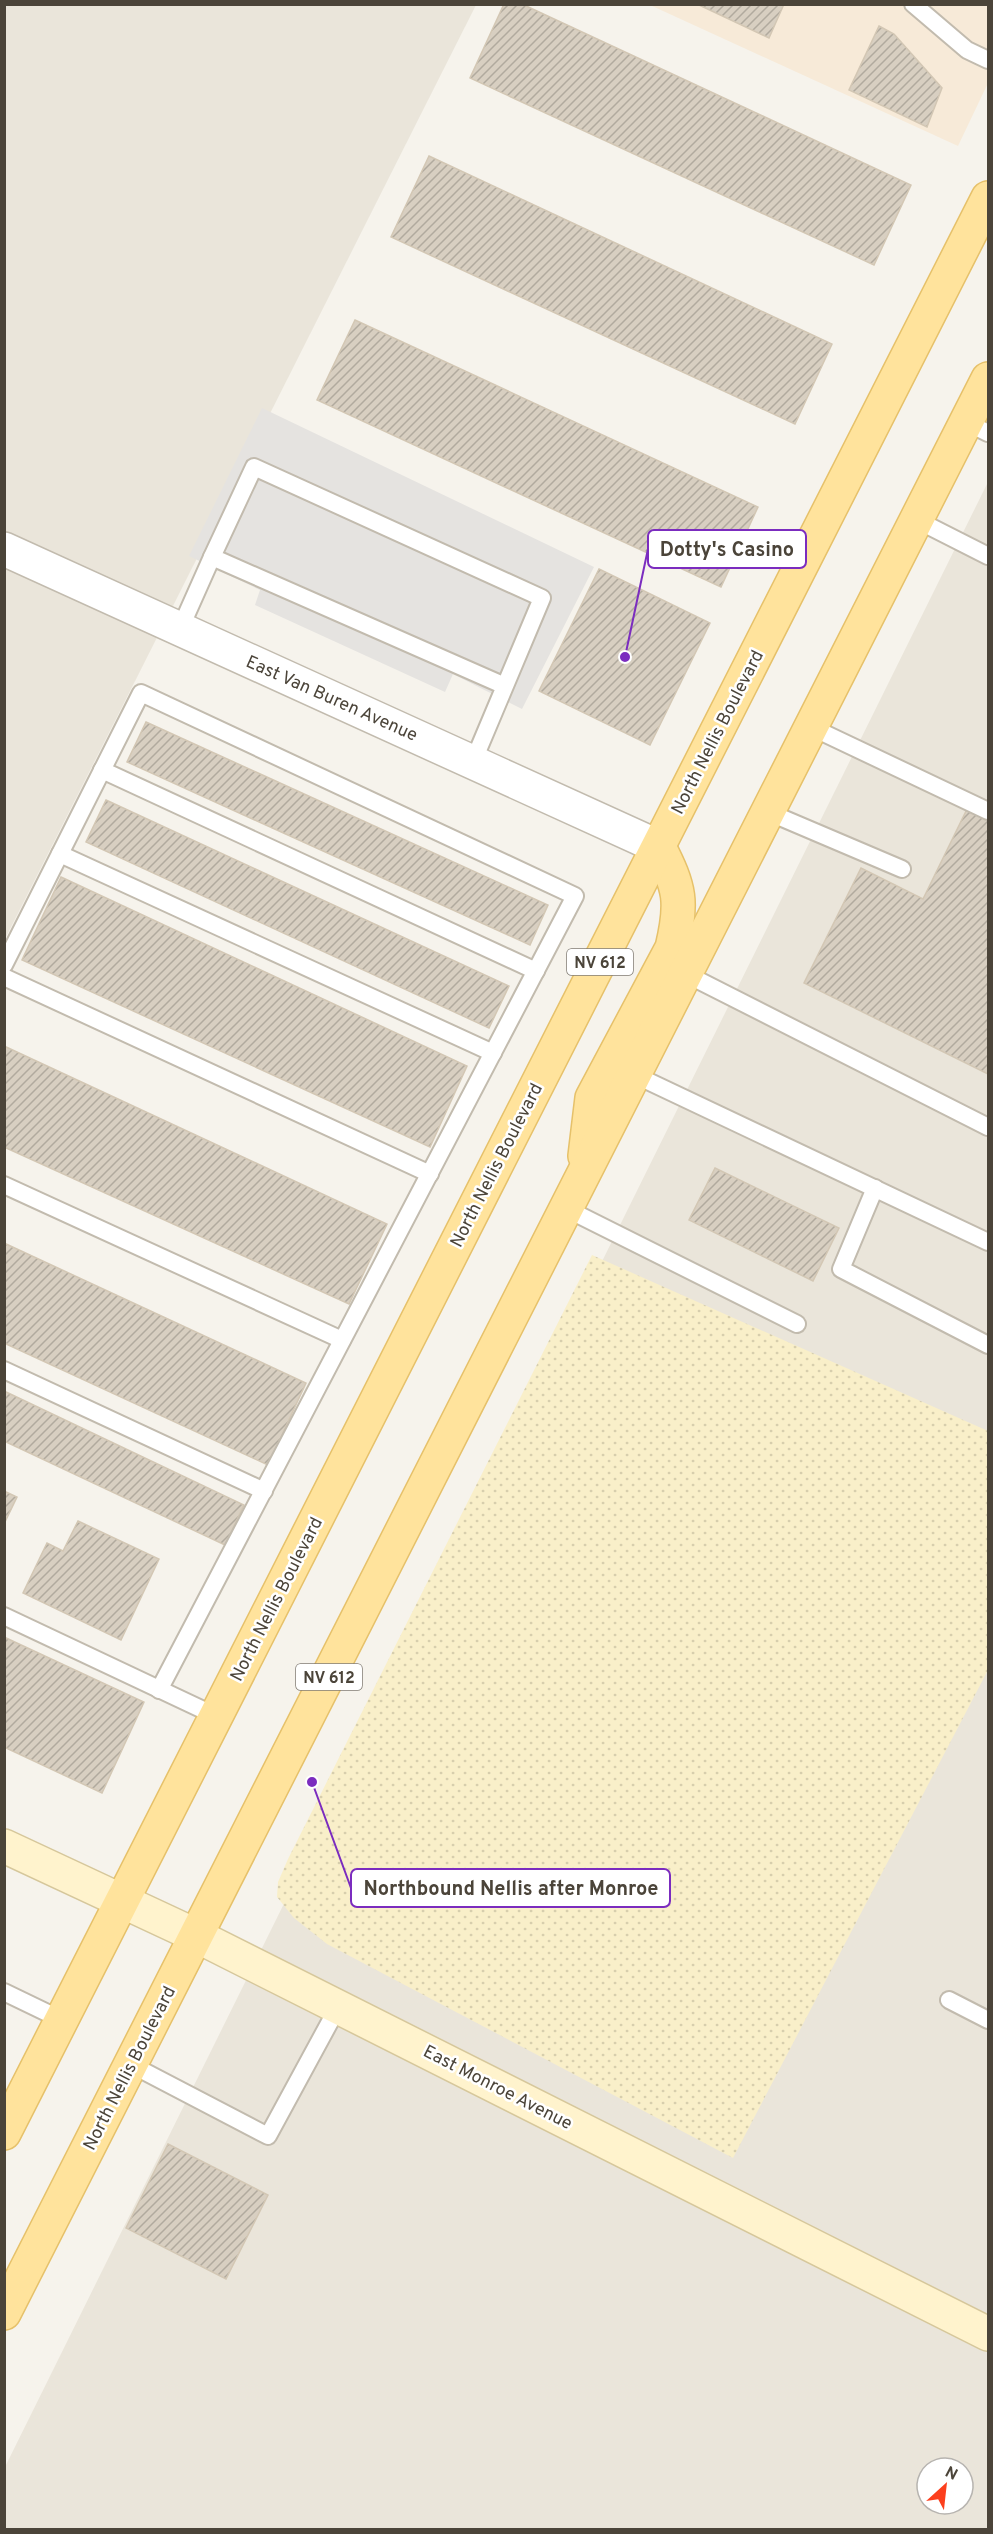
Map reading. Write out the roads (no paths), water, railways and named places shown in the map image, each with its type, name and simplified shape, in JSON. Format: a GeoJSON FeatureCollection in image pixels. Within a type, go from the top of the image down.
{"type":"FeatureCollection","features":[{"type":"Feature","properties":{"kind":"main road","name":"North Nellis Boulevard"},"geometry":{"type":"LineString","coordinates":[[4,2133],[988,198]]}},
{"type":"Feature","properties":{"kind":"main road","name":"North Nellis Boulevard"},"geometry":{"type":"LineString","coordinates":[[4,2313],[917,520],[977,428],[988,379]]}},
{"type":"Feature","properties":{"kind":"main road"},"geometry":{"type":"LineString","coordinates":[[582,1179],[592,1098],[672,948],[677,926],[678,890],[675,878],[659,847]]}},
{"type":"Feature","properties":{"kind":"street","name":"East Van Buren Avenue"},"geometry":{"type":"LineString","coordinates":[[4,549],[659,847]]}},
{"type":"Feature","properties":{"kind":"street","name":"East Monroe Avenue"},"geometry":{"type":"LineString","coordinates":[[4,1846],[197,1936],[988,2334]]}},
{"type":"Feature","properties":{"kind":"lane"},"geometry":{"type":"LineString","coordinates":[[913,4],[968,50],[988,60]]}},
{"type":"Feature","properties":{"kind":"lane"},"geometry":{"type":"LineString","coordinates":[[180,629],[254,467],[542,598],[473,762]]}},
{"type":"Feature","properties":{"kind":"lane"},"geometry":{"type":"LineString","coordinates":[[917,520],[988,556]]}},
{"type":"Feature","properties":{"kind":"lane"},"geometry":{"type":"LineString","coordinates":[[212,557],[505,686]]}},
{"type":"Feature","properties":{"kind":"lane"},"geometry":{"type":"LineString","coordinates":[[4,965],[141,693],[575,896],[159,1690]]}},
{"type":"Feature","properties":{"kind":"lane"},"geometry":{"type":"LineString","coordinates":[[812,727],[988,811]]}},
{"type":"Feature","properties":{"kind":"lane"},"geometry":{"type":"LineString","coordinates":[[102,770],[536,971]]}},
{"type":"Feature","properties":{"kind":"lane"},"geometry":{"type":"LineString","coordinates":[[768,812],[902,869]]}},
{"type":"Feature","properties":{"kind":"lane"},"geometry":{"type":"LineString","coordinates":[[60,854],[493,1053]]}},
{"type":"Feature","properties":{"kind":"lane"},"geometry":{"type":"LineString","coordinates":[[686,974],[988,1127]]}},
{"type":"Feature","properties":{"kind":"lane"},"geometry":{"type":"LineString","coordinates":[[4,977],[430,1173]]}},
{"type":"Feature","properties":{"kind":"lane"},"geometry":{"type":"LineString","coordinates":[[635,1075],[988,1242]]}},
{"type":"Feature","properties":{"kind":"lane"},"geometry":{"type":"LineString","coordinates":[[4,1185],[342,1340]]}},
{"type":"Feature","properties":{"kind":"lane"},"geometry":{"type":"LineString","coordinates":[[875,1188],[841,1269],[988,1345]]}},
{"type":"Feature","properties":{"kind":"lane"},"geometry":{"type":"LineString","coordinates":[[567,1209],[797,1324]]}},
{"type":"Feature","properties":{"kind":"lane"},"geometry":{"type":"LineString","coordinates":[[4,1370],[264,1491]]}},
{"type":"Feature","properties":{"kind":"lane"},"geometry":{"type":"LineString","coordinates":[[4,1616],[216,1716]]}},
{"type":"Feature","properties":{"kind":"lane"},"geometry":{"type":"LineString","coordinates":[[4,1992],[62,2020]]}},
{"type":"Feature","properties":{"kind":"lane"},"geometry":{"type":"LineString","coordinates":[[949,2000],[988,2020]]}},
{"type":"Feature","properties":{"kind":"lane"},"geometry":{"type":"LineString","coordinates":[[130,2064],[268,2136],[338,2007]]}},
{"type":"Feature","properties":{"kind":"place","name":"Dotty's Casino"},"geometry":{"type":"Point","coordinates":[625,657]}},
{"type":"Feature","properties":{"kind":"place","name":"Northbound Nellis after Monroe"},"geometry":{"type":"Point","coordinates":[312,1782]}}]}
